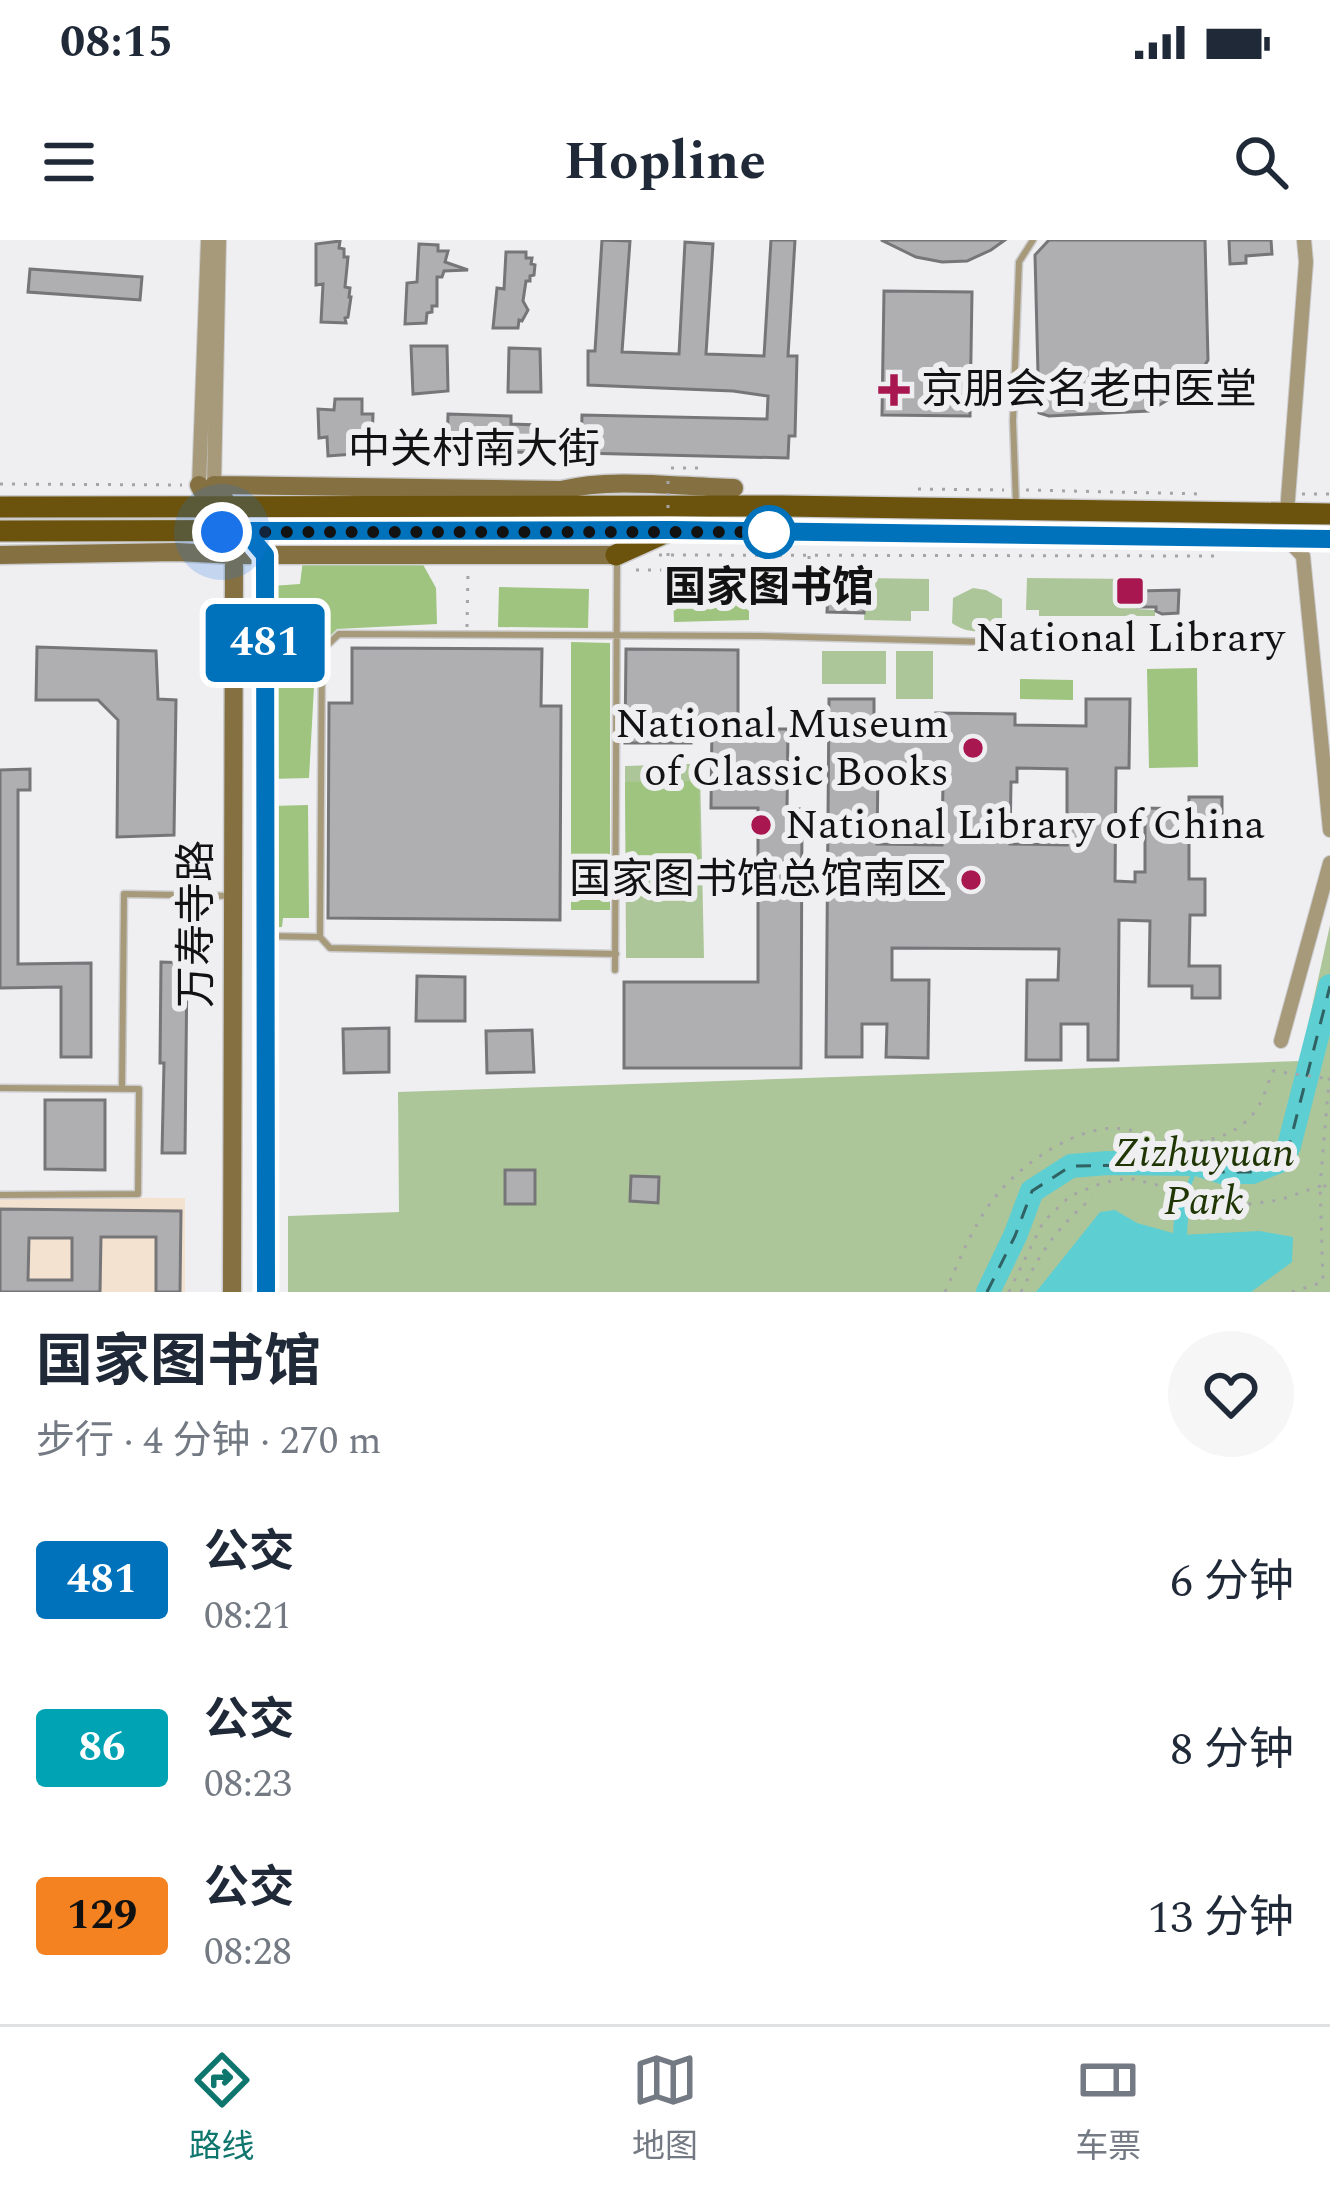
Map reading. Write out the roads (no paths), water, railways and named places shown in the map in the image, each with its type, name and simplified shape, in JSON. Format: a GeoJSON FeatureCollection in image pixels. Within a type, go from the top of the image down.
{"type":"FeatureCollection","features":[{"type":"Feature","properties":{"kind":"main road"},"geometry":{"type":"LineString","coordinates":[[734,488],[782,506]]}},
{"type":"Feature","properties":{"kind":"main road"},"geometry":{"type":"LineString","coordinates":[[525,505],[561,490]]}},
{"type":"Feature","properties":{"kind":"main road"},"geometry":{"type":"LineString","coordinates":[[0,507],[213,496],[525,505],[1300,506],[1330,514]]}},
{"type":"Feature","properties":{"kind":"main road"},"geometry":{"type":"LineString","coordinates":[[616,555],[672,530]]}},
{"type":"Feature","properties":{"kind":"main road"},"geometry":{"type":"LineString","coordinates":[[0,531],[672,530],[1330,539]]}},
{"type":"Feature","properties":{"kind":"street"},"geometry":{"type":"LineString","coordinates":[[208,240],[213,496],[234,531],[265,555]]}},
{"type":"Feature","properties":{"kind":"street"},"geometry":{"type":"LineString","coordinates":[[213,496],[219,240]]}},
{"type":"Feature","properties":{"kind":"street"},"geometry":{"type":"LineString","coordinates":[[1300,506],[1304,240]]}},
{"type":"Feature","properties":{"kind":"street","name":"中关村南大街"},"geometry":{"type":"LineString","coordinates":[[213,496],[561,490],[580,485],[734,488]]}},
{"type":"Feature","properties":{"kind":"street"},"geometry":{"type":"LineString","coordinates":[[234,531],[234,556]]}},
{"type":"Feature","properties":{"kind":"street"},"geometry":{"type":"LineString","coordinates":[[1295,540],[1303,556],[1330,830]]}},
{"type":"Feature","properties":{"kind":"street"},"geometry":{"type":"LineString","coordinates":[[0,555],[616,555]]}},
{"type":"Feature","properties":{"kind":"street"},"geometry":{"type":"LineString","coordinates":[[265,555],[266,1292]]}},
{"type":"Feature","properties":{"kind":"street","name":"万寿寺路"},"geometry":{"type":"LineString","coordinates":[[232,1292],[234,556]]}},
{"type":"Feature","properties":{"kind":"street"},"geometry":{"type":"LineString","coordinates":[[1281,1041],[1330,863]]}},
{"type":"Feature","properties":{"kind":"lane"},"geometry":{"type":"LineString","coordinates":[[1016,508],[1013,421],[1019,262],[1033,240]]}},
{"type":"Feature","properties":{"kind":"lane"},"geometry":{"type":"LineString","coordinates":[[615,970],[616,555]]}},
{"type":"Feature","properties":{"kind":"lane"},"geometry":{"type":"LineString","coordinates":[[616,954],[330,948],[320,937],[322,650],[339,634],[762,636],[1069,644]]}},
{"type":"Feature","properties":{"kind":"lane"},"geometry":{"type":"LineString","coordinates":[[122,1089],[124,894],[233,896]]}},
{"type":"Feature","properties":{"kind":"lane"},"geometry":{"type":"LineString","coordinates":[[266,935],[320,937]]}},
{"type":"Feature","properties":{"kind":"lane"},"geometry":{"type":"LineString","coordinates":[[0,1088],[140,1089],[138,1194],[0,1195]]}},
{"type":"Feature","properties":{"kind":"water"},"geometry":{"type":"Polygon","coordinates":[[[1115,1210],[1137,1223],[1180,1235],[1260,1231],[1293,1237],[1292,1262],[1251,1292],[1036,1292],[1100,1212],[1115,1210]]]}},
{"type":"Feature","properties":{"kind":"waterway"},"geometry":{"type":"LineString","coordinates":[[988,1292],[1032,1191],[1071,1166],[1197,1164],[1222,1172],[1252,1172],[1282,1160],[1330,986]]}},
{"type":"Feature","properties":{"kind":"waterway"},"geometry":{"type":"LineString","coordinates":[[1182,1204],[1197,1164]]}},
{"type":"Feature","properties":{"kind":"waterway"},"geometry":{"type":"LineString","coordinates":[[1180,1235],[1182,1204]]}},
{"type":"Feature","properties":{"kind":"place","name":"京朋会名老中医堂"},"geometry":{"type":"Point","coordinates":[894,390]}},
{"type":"Feature","properties":{"kind":"place","name":"国家图书馆"},"geometry":{"type":"Point","coordinates":[769,532]}},
{"type":"Feature","properties":{"kind":"place","name":"National Library"},"geometry":{"type":"Point","coordinates":[1130,591]}},
{"type":"Feature","properties":{"kind":"place","name":"National Museum of Classic Books"},"geometry":{"type":"Point","coordinates":[973,748]}},
{"type":"Feature","properties":{"kind":"place","name":"National Library of China"},"geometry":{"type":"Point","coordinates":[761,825]}},
{"type":"Feature","properties":{"kind":"place","name":"国家图书馆总馆南区"},"geometry":{"type":"Point","coordinates":[971,880]}},
{"type":"Feature","properties":{"kind":"park label","name":"Zizhuyuan Park"},"geometry":{"type":"Point","coordinates":[1204,1177]}}]}
